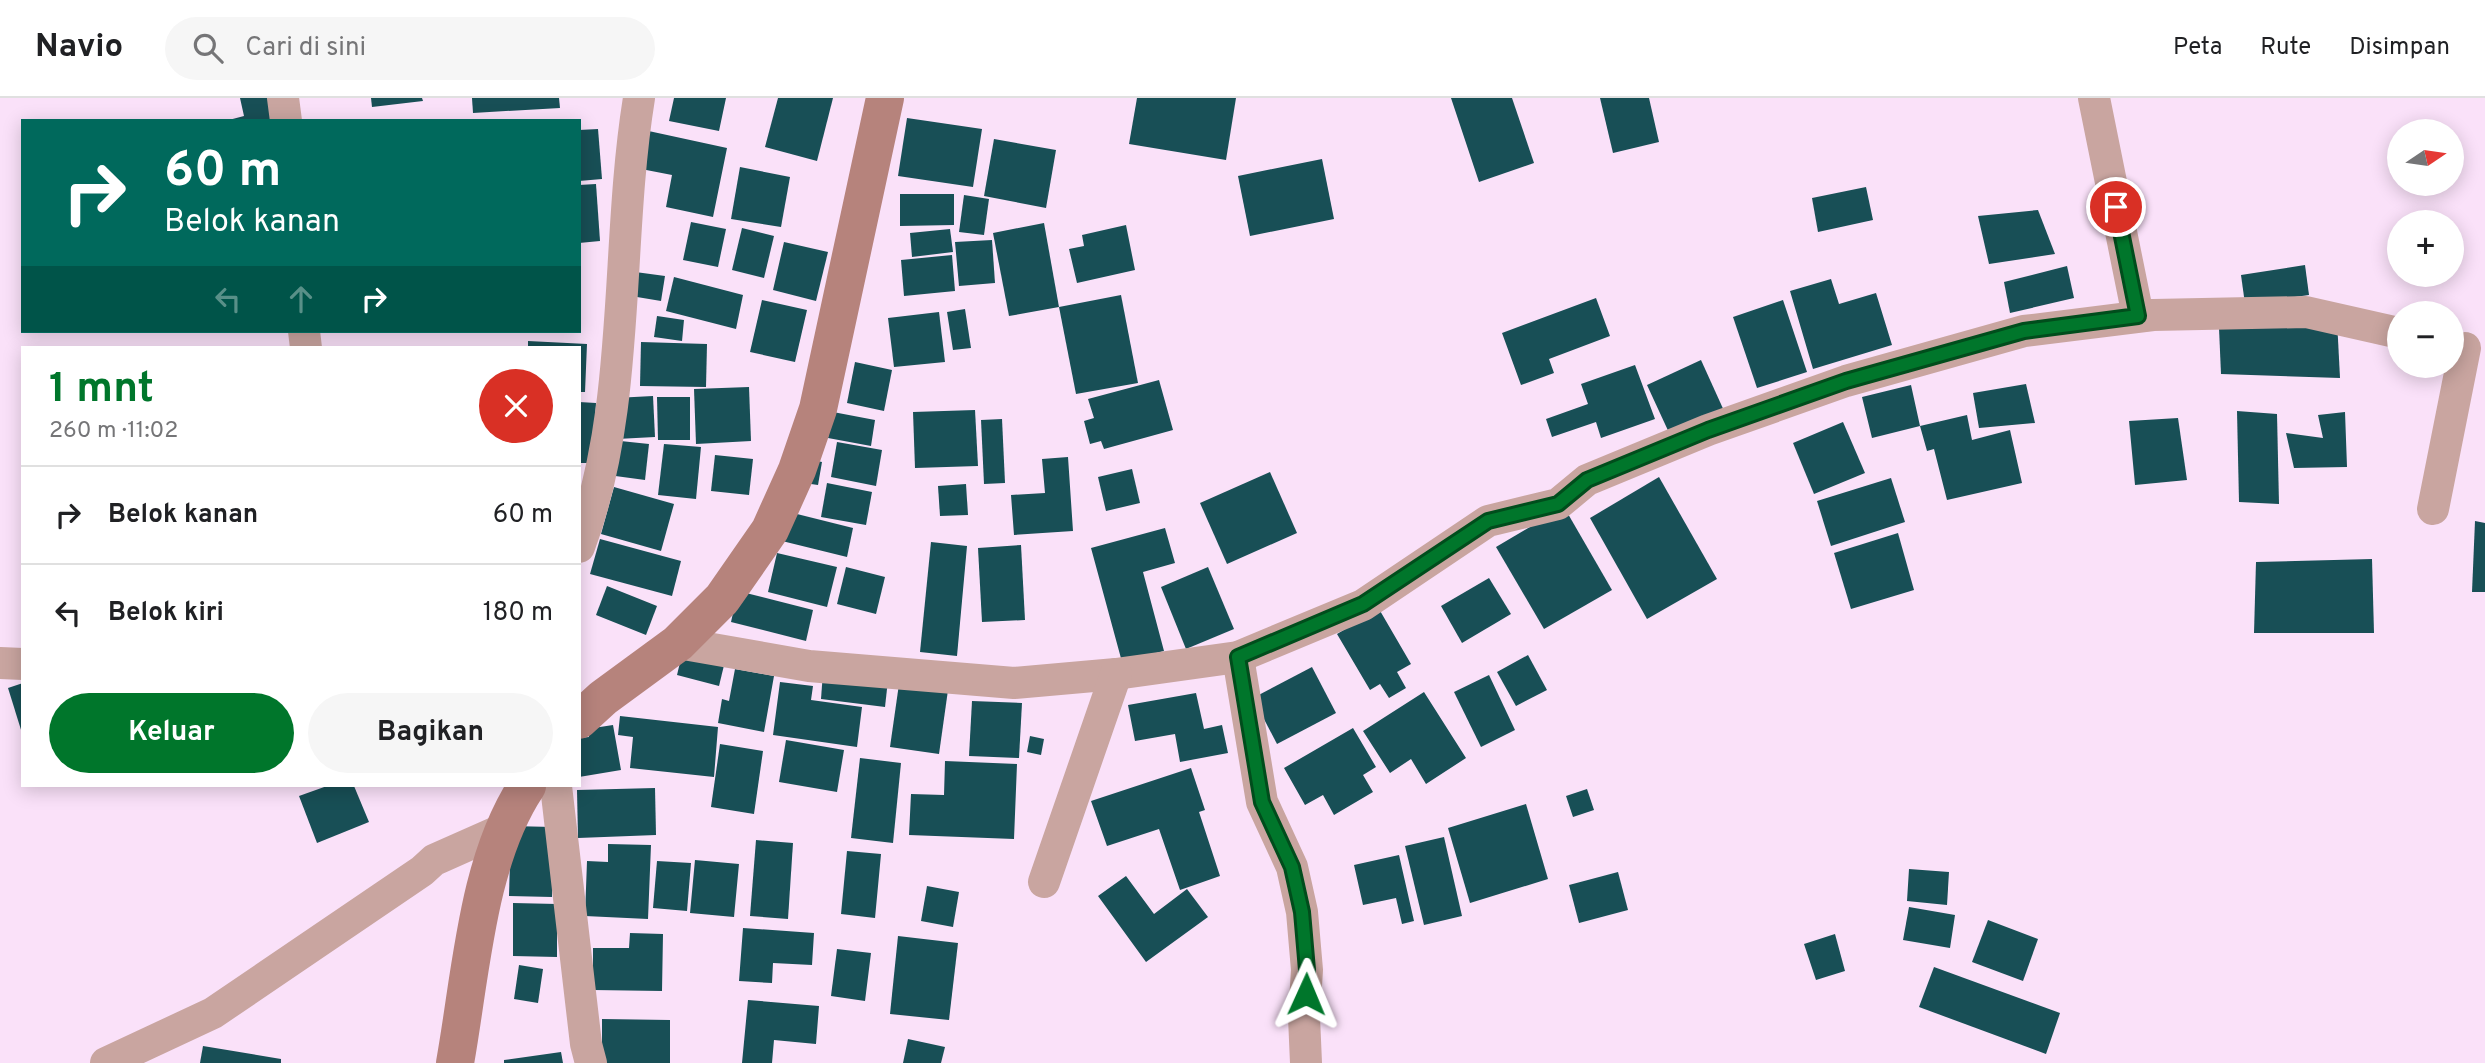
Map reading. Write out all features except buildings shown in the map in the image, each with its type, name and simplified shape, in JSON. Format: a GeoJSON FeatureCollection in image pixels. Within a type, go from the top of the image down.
{"type":"FeatureCollection","features":[{"type":"Feature","properties":{"kind":"street"},"geometry":{"type":"LineString","coordinates":[[283,98],[286,119]]}},
{"type":"Feature","properties":{"kind":"street"},"geometry":{"type":"LineString","coordinates":[[581,542],[590,518],[612,408],[630,152],[639,98]]}},
{"type":"Feature","properties":{"kind":"street"},"geometry":{"type":"LineString","coordinates":[[581,718],[603,698],[678,643],[722,599],[763,540],[797,470],[818,410],[886,98]]}},
{"type":"Feature","properties":{"kind":"street"},"geometry":{"type":"LineString","coordinates":[[2094,98],[2138,316]]}},
{"type":"Feature","properties":{"kind":"street"},"geometry":{"type":"LineString","coordinates":[[678,643],[809,666],[1014,683],[1116,674],[1238,657],[1363,604],[1488,521],[1558,504],[1587,480],[1708,430],[1846,381],[2024,331],[2138,316],[2306,312],[2387,330]]}},
{"type":"Feature","properties":{"kind":"street"},"geometry":{"type":"LineString","coordinates":[[2433,509],[2467,350]]}},
{"type":"Feature","properties":{"kind":"street"},"geometry":{"type":"LineString","coordinates":[[1238,657],[1262,802],[1292,867],[1302,912],[1307,970],[1304,1017],[1306,1063]]}},
{"type":"Feature","properties":{"kind":"street"},"geometry":{"type":"LineString","coordinates":[[0,663],[21,664]]}},
{"type":"Feature","properties":{"kind":"street"},"geometry":{"type":"LineString","coordinates":[[1044,882],[1116,674]]}},
{"type":"Feature","properties":{"kind":"street"},"geometry":{"type":"LineString","coordinates":[[456,1063],[489,869],[511,810],[526,787]]}},
{"type":"Feature","properties":{"kind":"street"},"geometry":{"type":"LineString","coordinates":[[556,787],[591,1063]]}},
{"type":"Feature","properties":{"kind":"street"},"geometry":{"type":"LineString","coordinates":[[106,1063],[213,1013],[434,860],[504,829]]}},
{"type":"Feature","properties":{"kind":"route"},"geometry":{"type":"LineString","coordinates":[[1306,994],[1307,970],[1302,912],[1292,867],[1262,802],[1238,657],[1363,604],[1488,521],[1558,504],[1587,480],[1708,430],[1846,381],[2024,331],[2138,316],[2116,207]]}}]}
